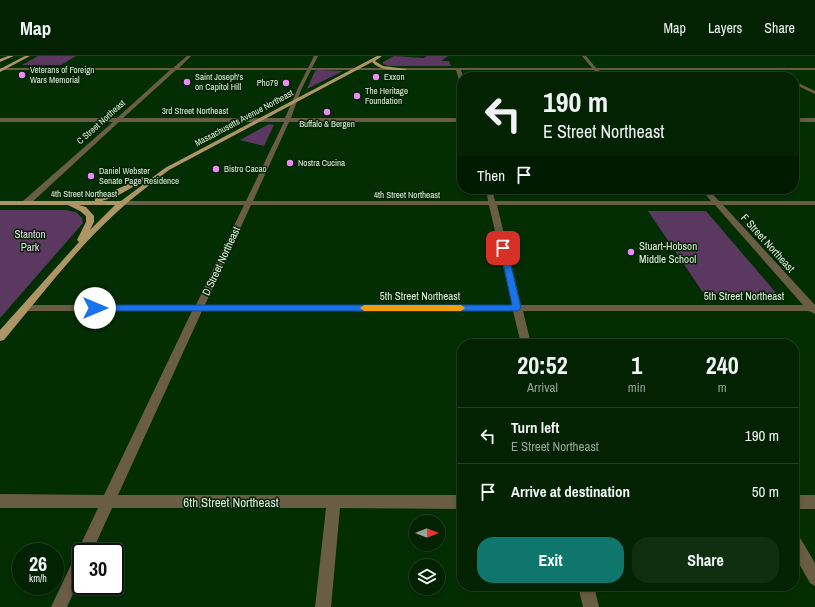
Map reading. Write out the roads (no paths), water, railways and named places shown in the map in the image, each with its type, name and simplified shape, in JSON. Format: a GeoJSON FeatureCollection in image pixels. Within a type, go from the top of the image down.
{"type":"FeatureCollection","features":[{"type":"Feature","properties":{"kind":"main road"},"geometry":{"type":"LineString","coordinates":[[0,61],[12,56]]}},
{"type":"Feature","properties":{"kind":"main road"},"geometry":{"type":"LineString","coordinates":[[1,69],[28,56]]}},
{"type":"Feature","properties":{"kind":"main road","name":"Massachusetts Avenue Northeast"},"geometry":{"type":"LineString","coordinates":[[121,203],[167,169],[380,56]]}},
{"type":"Feature","properties":{"kind":"main road"},"geometry":{"type":"LineString","coordinates":[[372,60],[375,64],[381,67],[404,69]]}},
{"type":"Feature","properties":{"kind":"main road"},"geometry":{"type":"LineString","coordinates":[[88,203],[114,194],[167,169]]}},
{"type":"Feature","properties":{"kind":"main road","name":"4th Street Northeast"},"geometry":{"type":"LineString","coordinates":[[0,203],[121,203]]}},
{"type":"Feature","properties":{"kind":"main road"},"geometry":{"type":"LineString","coordinates":[[67,203],[83,209],[90,216],[90,222],[78,247]]}},
{"type":"Feature","properties":{"kind":"main road"},"geometry":{"type":"LineString","coordinates":[[0,337],[78,247],[121,203]]}},
{"type":"Feature","properties":{"kind":"street","name":"C Street Northeast"},"geometry":{"type":"LineString","coordinates":[[26,203],[189,56]]}},
{"type":"Feature","properties":{"kind":"street","name":"D Street Northeast"},"geometry":{"type":"LineString","coordinates":[[88,543],[316,56]]}},
{"type":"Feature","properties":{"kind":"street"},"geometry":{"type":"LineString","coordinates":[[584,56],[597,72]]}},
{"type":"Feature","properties":{"kind":"street"},"geometry":{"type":"LineString","coordinates":[[1,69],[815,69]]}},
{"type":"Feature","properties":{"kind":"street"},"geometry":{"type":"LineString","coordinates":[[771,69],[777,72]]}},
{"type":"Feature","properties":{"kind":"street"},"geometry":{"type":"LineString","coordinates":[[799,85],[815,93]]}},
{"type":"Feature","properties":{"kind":"street","name":"3rd Street Northeast"},"geometry":{"type":"LineString","coordinates":[[0,120],[457,120]]}},
{"type":"Feature","properties":{"kind":"street"},"geometry":{"type":"LineString","coordinates":[[799,120],[815,120]]}},
{"type":"Feature","properties":{"kind":"street"},"geometry":{"type":"LineString","coordinates":[[490,194],[525,339]]}},
{"type":"Feature","properties":{"kind":"street","name":"F Street Northeast"},"geometry":{"type":"LineString","coordinates":[[709,194],[814,309]]}},
{"type":"Feature","properties":{"kind":"street","name":"4th Street Northeast"},"geometry":{"type":"LineString","coordinates":[[121,203],[815,203]]}},
{"type":"Feature","properties":{"kind":"street","name":"5th Street Northeast"},"geometry":{"type":"LineString","coordinates":[[25,308],[814,309]]}},
{"type":"Feature","properties":{"kind":"street"},"geometry":{"type":"LineString","coordinates":[[323,607],[334,501]]}},
{"type":"Feature","properties":{"kind":"street","name":"6th Street Northeast"},"geometry":{"type":"LineString","coordinates":[[0,502],[457,502]]}},
{"type":"Feature","properties":{"kind":"street"},"geometry":{"type":"LineString","coordinates":[[799,502],[815,502]]}},
{"type":"Feature","properties":{"kind":"street"},"geometry":{"type":"LineString","coordinates":[[799,550],[815,578]]}},
{"type":"Feature","properties":{"kind":"street"},"geometry":{"type":"LineString","coordinates":[[59,607],[72,579]]}},
{"type":"Feature","properties":{"kind":"street"},"geometry":{"type":"LineString","coordinates":[[587,591],[591,607]]}},
{"type":"Feature","properties":{"kind":"place","name":"Veterans of Foreign Wars Memorial"},"geometry":{"type":"Point","coordinates":[22,75]}},
{"type":"Feature","properties":{"kind":"place","name":"Exxon"},"geometry":{"type":"Point","coordinates":[376,77]}},
{"type":"Feature","properties":{"kind":"place","name":"Saint Joseph's on Capitol Hill"},"geometry":{"type":"Point","coordinates":[187,82]}},
{"type":"Feature","properties":{"kind":"place","name":"Pho79"},"geometry":{"type":"Point","coordinates":[286,83]}},
{"type":"Feature","properties":{"kind":"place","name":"The Heritage Foundation"},"geometry":{"type":"Point","coordinates":[357,96]}},
{"type":"Feature","properties":{"kind":"place","name":"Buffalo & Bergen"},"geometry":{"type":"Point","coordinates":[327,112]}},
{"type":"Feature","properties":{"kind":"place","name":"Nostra Cucina"},"geometry":{"type":"Point","coordinates":[290,163]}},
{"type":"Feature","properties":{"kind":"place","name":"Bistro Cacao"},"geometry":{"type":"Point","coordinates":[216,169]}},
{"type":"Feature","properties":{"kind":"place","name":"Daniel Webster Senate Page Residence"},"geometry":{"type":"Point","coordinates":[91,176]}},
{"type":"Feature","properties":{"kind":"place","name":"Stuart-Hobson Middle School"},"geometry":{"type":"Point","coordinates":[631,252]}},
{"type":"Feature","properties":{"kind":"park label","name":"Stanton Park"},"geometry":{"type":"Point","coordinates":[30,240]}}]}
